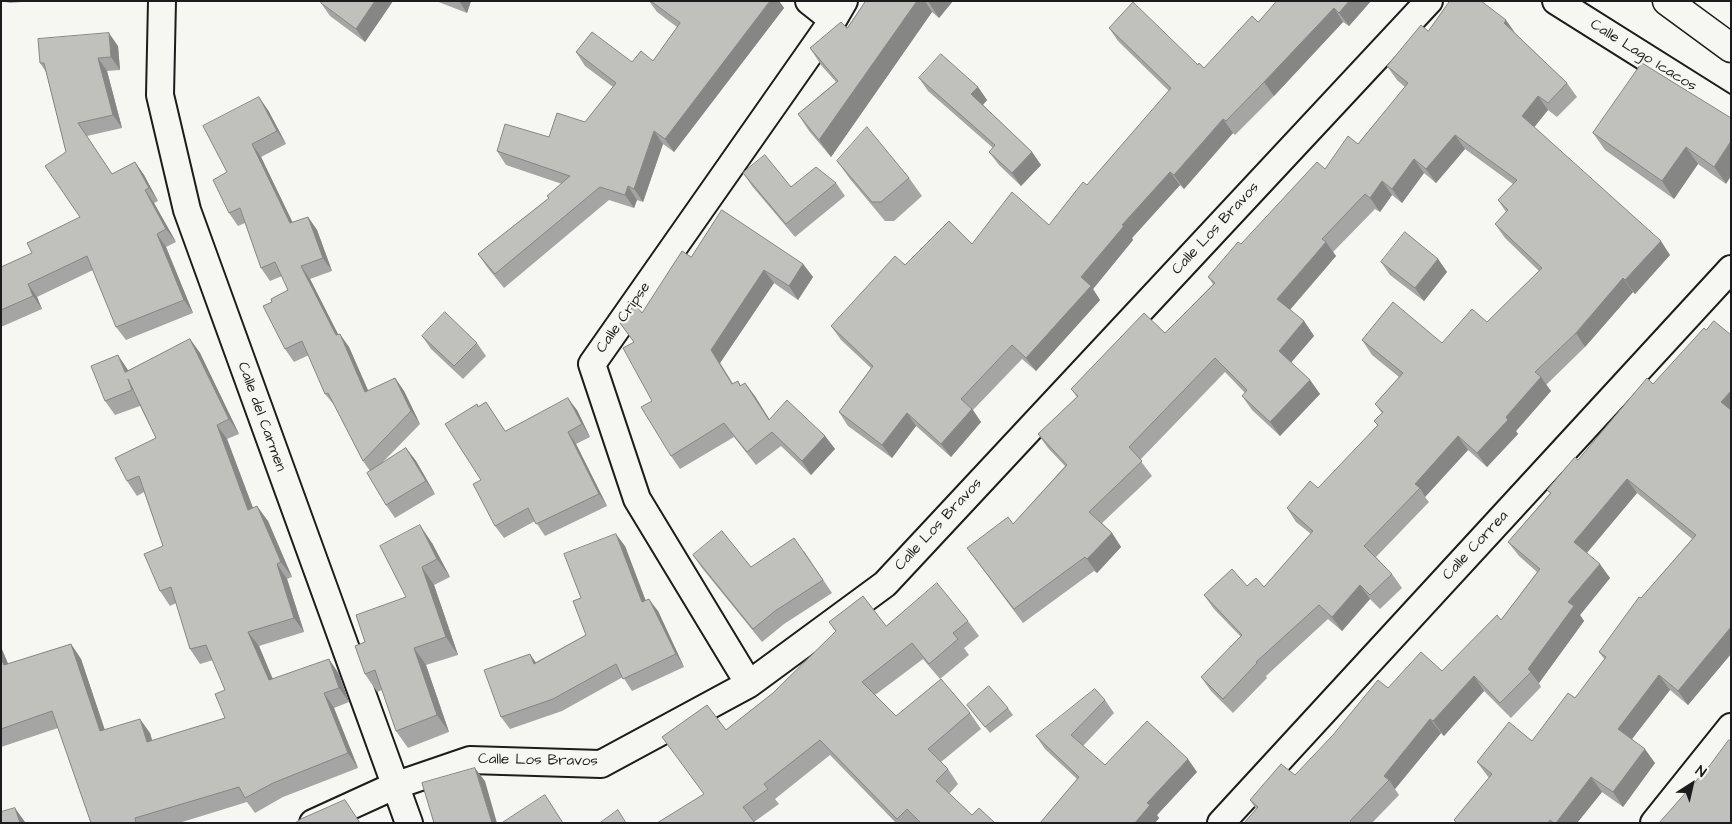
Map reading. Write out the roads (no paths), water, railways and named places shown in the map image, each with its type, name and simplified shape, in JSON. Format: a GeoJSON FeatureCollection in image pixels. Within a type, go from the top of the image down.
{"type":"FeatureCollection","features":[{"type":"Feature","properties":{"kind":"street","name":"Calle del Carmen"},"geometry":{"type":"LineString","coordinates":[[162,1],[160,95],[187,210],[394,786],[409,823]]}},
{"type":"Feature","properties":{"kind":"street"},"geometry":{"type":"LineString","coordinates":[[809,1],[839,10]]}},
{"type":"Feature","properties":{"kind":"street","name":"Calle Los Bravos"},"geometry":{"type":"LineString","coordinates":[[314,823],[394,786],[470,760],[601,764],[749,684],[885,584],[1429,1]]}},
{"type":"Feature","properties":{"kind":"street","name":"Calle Lago Icacos"},"geometry":{"type":"LineString","coordinates":[[1556,1],[1731,111]]}},
{"type":"Feature","properties":{"kind":"street"},"geometry":{"type":"LineString","coordinates":[[1667,1],[1731,48]]}},
{"type":"Feature","properties":{"kind":"street","name":"Calle Cripse"},"geometry":{"type":"LineString","coordinates":[[749,684],[637,499],[592,364],[839,10]]}},
{"type":"Feature","properties":{"kind":"street","name":"Calle Correa"},"geometry":{"type":"LineString","coordinates":[[1221,823],[1731,269]]}},
{"type":"Feature","properties":{"kind":"street"},"geometry":{"type":"LineString","coordinates":[[1654,823],[1731,727]]}}]}
